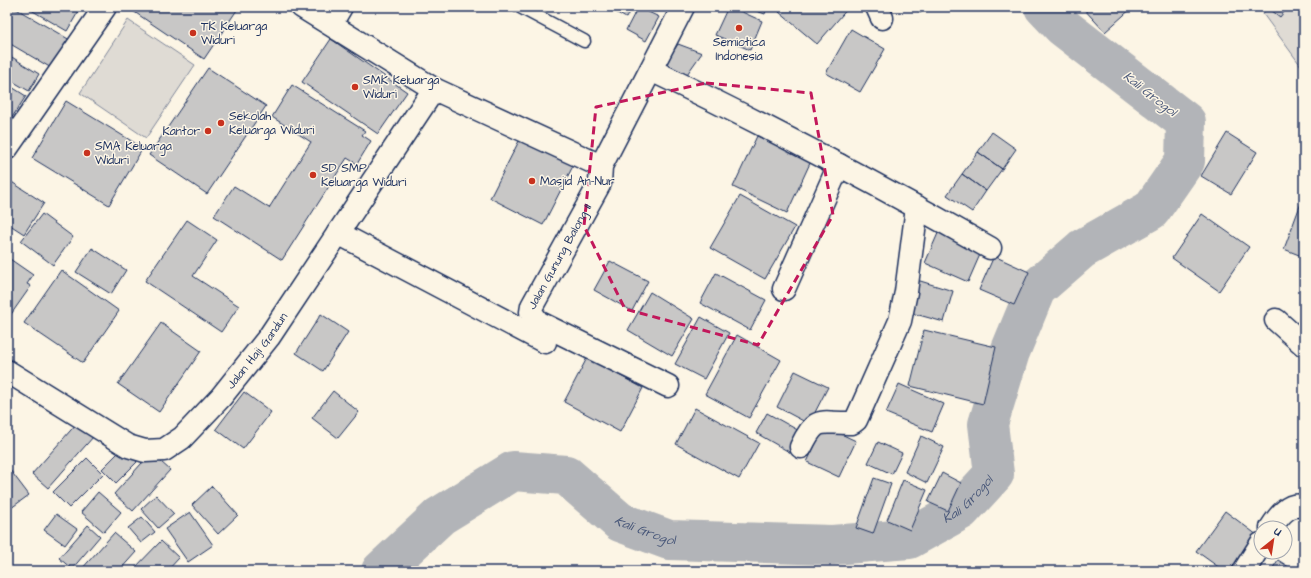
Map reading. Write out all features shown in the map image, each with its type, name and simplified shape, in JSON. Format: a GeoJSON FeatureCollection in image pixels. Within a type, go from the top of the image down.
{"type":"FeatureCollection","features":[{"type":"Feature","properties":{"kind":"street"},"geometry":{"type":"LineString","coordinates":[[7,148],[105,7]]}},
{"type":"Feature","properties":{"kind":"street"},"geometry":{"type":"LineString","coordinates":[[302,7],[336,16],[434,88],[601,166]]}},
{"type":"Feature","properties":{"kind":"street","name":"Jalan Gunung Balong II"},"geometry":{"type":"LineString","coordinates":[[668,386],[538,322],[531,312],[532,306],[600,182],[601,166],[683,7]]}},
{"type":"Feature","properties":{"kind":"street"},"geometry":{"type":"LineString","coordinates":[[651,70],[839,164],[917,206],[990,248]]}},
{"type":"Feature","properties":{"kind":"street","name":"Jalan Haji Gandun"},"geometry":{"type":"LineString","coordinates":[[7,371],[128,446],[145,451],[164,450],[182,438],[221,397],[269,337],[434,88]]}},
{"type":"Feature","properties":{"kind":"street"},"geometry":{"type":"LineString","coordinates":[[784,289],[839,164]]}},
{"type":"Feature","properties":{"kind":"street"},"geometry":{"type":"LineString","coordinates":[[801,447],[809,432],[815,425],[824,422],[852,423],[856,420],[900,321],[906,292],[917,206]]}},
{"type":"Feature","properties":{"kind":"street"},"geometry":{"type":"LineString","coordinates":[[338,233],[545,342]]}},
{"type":"Feature","properties":{"kind":"street"},"geometry":{"type":"LineString","coordinates":[[1276,320],[1304,345]]}},
{"type":"Feature","properties":{"kind":"street"},"geometry":{"type":"LineString","coordinates":[[1276,520],[1288,508],[1300,505],[1304,507]]}},
{"type":"Feature","properties":{"kind":"street"},"geometry":{"type":"LineString","coordinates":[[1244,571],[1253,557]]}},
{"type":"Feature","properties":{"kind":"lane"},"geometry":{"type":"LineString","coordinates":[[520,7],[584,41]]}},
{"type":"Feature","properties":{"kind":"highlighted area"},"geometry":{"type":"Polygon","coordinates":[[[706,83],[811,93],[833,215],[758,345],[625,309],[584,226],[596,107],[706,83]]]}},
{"type":"Feature","properties":{"kind":"shaded area"},"geometry":{"type":"Polygon","coordinates":[[[1267,7],[1304,7],[1304,70],[1263,14],[1267,7]]]}},
{"type":"Feature","properties":{"kind":"shaded area"},"geometry":{"type":"Polygon","coordinates":[[[128,20],[195,65],[146,138],[80,93],[128,20]]]}},
{"type":"Feature","properties":{"kind":"building"},"geometry":{"type":"Polygon","coordinates":[[[7,7],[13,7],[70,40],[53,69],[7,42],[7,7]]]}},
{"type":"Feature","properties":{"kind":"building"},"geometry":{"type":"Polygon","coordinates":[[[26,7],[81,7],[67,31],[26,7]]]}},
{"type":"Feature","properties":{"kind":"building","name":"TK Keluarga Widuri"},"geometry":{"type":"Polygon","coordinates":[[[127,7],[239,7],[204,59],[127,7]]]}},
{"type":"Feature","properties":{"kind":"building"},"geometry":{"type":"Polygon","coordinates":[[[607,7],[632,7],[626,18],[607,7]]]}},
{"type":"Feature","properties":{"kind":"building"},"geometry":{"type":"Polygon","coordinates":[[[638,7],[659,17],[646,41],[626,30],[638,7]]]}},
{"type":"Feature","properties":{"kind":"building","name":"Semiotica Indonesia"},"geometry":{"type":"Polygon","coordinates":[[[728,7],[762,21],[750,50],[715,35],[728,7]]]}},
{"type":"Feature","properties":{"kind":"building"},"geometry":{"type":"Polygon","coordinates":[[[745,7],[767,7],[765,14],[745,7]]]}},
{"type":"Feature","properties":{"kind":"building"},"geometry":{"type":"Polygon","coordinates":[[[784,7],[849,7],[817,44],[779,12],[784,7]]]}},
{"type":"Feature","properties":{"kind":"building"},"geometry":{"type":"Polygon","coordinates":[[[915,7],[928,7],[920,13],[915,7]]]}},
{"type":"Feature","properties":{"kind":"building"},"geometry":{"type":"Polygon","coordinates":[[[1082,7],[1133,7],[1105,32],[1082,7]]]}},
{"type":"Feature","properties":{"kind":"building"},"geometry":{"type":"Polygon","coordinates":[[[1267,7],[1288,7],[1280,17],[1267,7]]]}},
{"type":"Feature","properties":{"kind":"building"},"geometry":{"type":"Polygon","coordinates":[[[851,29],[885,49],[860,92],[826,73],[851,29]]]}},
{"type":"Feature","properties":{"kind":"building","name":"SMK Keluarga Widuri"},"geometry":{"type":"Polygon","coordinates":[[[331,39],[407,92],[378,134],[302,82],[331,39]]]}},
{"type":"Feature","properties":{"kind":"building"},"geometry":{"type":"Polygon","coordinates":[[[678,44],[702,53],[685,77],[664,66],[678,44]]]}},
{"type":"Feature","properties":{"kind":"building"},"geometry":{"type":"Polygon","coordinates":[[[7,54],[39,74],[29,91],[7,78],[7,54]]]}},
{"type":"Feature","properties":{"kind":"building","name":"Kantor"},"geometry":{"type":"Polygon","coordinates":[[[208,68],[266,106],[207,194],[149,155],[208,68]]]}},
{"type":"Feature","properties":{"kind":"building"},"geometry":{"type":"Polygon","coordinates":[[[7,84],[26,96],[7,125],[7,84]]]}},
{"type":"Feature","properties":{"kind":"building","name":"SD SMP Keluarga Widuri"},"geometry":{"type":"Polygon","coordinates":[[[292,85],[365,131],[362,135],[371,141],[357,164],[347,158],[282,260],[214,216],[234,186],[269,208],[311,142],[272,117],[292,85]]]}},
{"type":"Feature","properties":{"kind":"building","name":"SMA Keluarga Widuri"},"geometry":{"type":"Polygon","coordinates":[[[66,101],[143,148],[109,205],[32,158],[66,101]]]}},
{"type":"Feature","properties":{"kind":"building"},"geometry":{"type":"Polygon","coordinates":[[[992,132],[1016,149],[1002,169],[978,152],[992,132]]]}},
{"type":"Feature","properties":{"kind":"building"},"geometry":{"type":"Polygon","coordinates":[[[1227,133],[1257,152],[1231,194],[1201,176],[1227,133]]]}},
{"type":"Feature","properties":{"kind":"building"},"geometry":{"type":"Polygon","coordinates":[[[757,136],[811,161],[787,213],[733,187],[757,136]]]}},
{"type":"Feature","properties":{"kind":"building","name":"Masjid An-Nur"},"geometry":{"type":"Polygon","coordinates":[[[521,137],[574,164],[543,225],[490,198],[521,137]]]}},
{"type":"Feature","properties":{"kind":"building"},"geometry":{"type":"Polygon","coordinates":[[[978,152],[1002,169],[986,191],[962,174],[978,152]]]}},
{"type":"Feature","properties":{"kind":"building"},"geometry":{"type":"Polygon","coordinates":[[[962,174],[986,191],[972,212],[947,195],[962,174]]]}},
{"type":"Feature","properties":{"kind":"building"},"geometry":{"type":"Polygon","coordinates":[[[7,179],[44,203],[24,234],[7,223],[7,179]]]}},
{"type":"Feature","properties":{"kind":"building"},"geometry":{"type":"Polygon","coordinates":[[[740,196],[795,227],[765,279],[710,248],[740,196]]]}},
{"type":"Feature","properties":{"kind":"building"},"geometry":{"type":"Polygon","coordinates":[[[1301,203],[1304,204],[1304,257],[1284,249],[1301,203]]]}},
{"type":"Feature","properties":{"kind":"building"},"geometry":{"type":"Polygon","coordinates":[[[42,214],[73,237],[53,265],[21,241],[42,214]]]}},
{"type":"Feature","properties":{"kind":"building"},"geometry":{"type":"Polygon","coordinates":[[[1202,214],[1249,247],[1219,291],[1172,258],[1202,214]]]}},
{"type":"Feature","properties":{"kind":"building"},"geometry":{"type":"Polygon","coordinates":[[[187,220],[217,240],[193,276],[239,306],[221,332],[145,281],[187,220]]]}},
{"type":"Feature","properties":{"kind":"building"},"geometry":{"type":"Polygon","coordinates":[[[939,231],[982,250],[968,282],[925,263],[939,231]]]}},
{"type":"Feature","properties":{"kind":"building"},"geometry":{"type":"Polygon","coordinates":[[[92,248],[126,270],[111,294],[76,272],[92,248]]]}},
{"type":"Feature","properties":{"kind":"building"},"geometry":{"type":"Polygon","coordinates":[[[994,256],[1029,272],[1014,305],[979,290],[994,256]]]}},
{"type":"Feature","properties":{"kind":"building"},"geometry":{"type":"Polygon","coordinates":[[[7,257],[33,275],[27,284],[31,286],[7,320],[7,257]]]}},
{"type":"Feature","properties":{"kind":"building"},"geometry":{"type":"Polygon","coordinates":[[[610,261],[648,281],[632,311],[594,290],[610,261]]]}},
{"type":"Feature","properties":{"kind":"building"},"geometry":{"type":"Polygon","coordinates":[[[61,270],[119,311],[83,363],[24,323],[61,270]]]}},
{"type":"Feature","properties":{"kind":"building"},"geometry":{"type":"Polygon","coordinates":[[[716,273],[766,300],[750,330],[700,303],[716,273]]]}},
{"type":"Feature","properties":{"kind":"building"},"geometry":{"type":"Polygon","coordinates":[[[917,280],[953,291],[944,322],[908,312],[917,280]]]}},
{"type":"Feature","properties":{"kind":"building"},"geometry":{"type":"Polygon","coordinates":[[[650,292],[694,319],[672,356],[628,330],[650,292]]]}},
{"type":"Feature","properties":{"kind":"building"},"geometry":{"type":"Polygon","coordinates":[[[321,314],[348,332],[323,371],[296,353],[321,314]]]}},
{"type":"Feature","properties":{"kind":"building"},"geometry":{"type":"Polygon","coordinates":[[[701,317],[729,333],[704,379],[675,364],[701,317]]]}},
{"type":"Feature","properties":{"kind":"building"},"geometry":{"type":"Polygon","coordinates":[[[161,323],[201,351],[159,412],[118,384],[161,323]]]}},
{"type":"Feature","properties":{"kind":"building"},"geometry":{"type":"Polygon","coordinates":[[[924,330],[996,347],[983,404],[910,386],[924,330]]]}},
{"type":"Feature","properties":{"kind":"building"},"geometry":{"type":"Polygon","coordinates":[[[737,335],[781,360],[749,418],[705,394],[737,335]]]}},
{"type":"Feature","properties":{"kind":"building"},"geometry":{"type":"Polygon","coordinates":[[[587,358],[643,388],[620,432],[564,402],[587,358]]]}},
{"type":"Feature","properties":{"kind":"building"},"geometry":{"type":"Polygon","coordinates":[[[795,371],[828,387],[809,424],[777,407],[795,371]]]}},
{"type":"Feature","properties":{"kind":"building"},"geometry":{"type":"Polygon","coordinates":[[[899,384],[944,404],[932,432],[886,413],[899,384]]]}},
{"type":"Feature","properties":{"kind":"building"},"geometry":{"type":"Polygon","coordinates":[[[333,391],[359,412],[338,438],[312,418],[333,391]]]}},
{"type":"Feature","properties":{"kind":"building"},"geometry":{"type":"Polygon","coordinates":[[[244,392],[271,412],[243,449],[216,429],[244,392]]]}},
{"type":"Feature","properties":{"kind":"building"},"geometry":{"type":"Polygon","coordinates":[[[695,408],[759,443],[739,479],[676,444],[695,408]]]}},
{"type":"Feature","properties":{"kind":"building"},"geometry":{"type":"Polygon","coordinates":[[[767,413],[803,433],[791,453],[756,433],[767,413]]]}},
{"type":"Feature","properties":{"kind":"building"},"geometry":{"type":"Polygon","coordinates":[[[78,422],[94,436],[48,488],[32,474],[78,422]]]}},
{"type":"Feature","properties":{"kind":"building"},"geometry":{"type":"Polygon","coordinates":[[[824,426],[856,441],[839,477],[807,462],[824,426]]]}},
{"type":"Feature","properties":{"kind":"building"},"geometry":{"type":"Polygon","coordinates":[[[921,436],[944,447],[927,483],[905,472],[921,436]]]}},
{"type":"Feature","properties":{"kind":"building"},"geometry":{"type":"Polygon","coordinates":[[[878,442],[902,453],[892,474],[868,463],[878,442]]]}},
{"type":"Feature","properties":{"kind":"building"},"geometry":{"type":"Polygon","coordinates":[[[123,448],[137,462],[116,483],[102,469],[123,448]]]}},
{"type":"Feature","properties":{"kind":"building"},"geometry":{"type":"Polygon","coordinates":[[[151,453],[170,470],[133,511],[114,494],[151,453]]]}},
{"type":"Feature","properties":{"kind":"building"},"geometry":{"type":"Polygon","coordinates":[[[87,458],[103,474],[69,508],[53,492],[87,458]]]}},
{"type":"Feature","properties":{"kind":"building"},"geometry":{"type":"Polygon","coordinates":[[[7,466],[29,495],[7,511],[7,466]]]}},
{"type":"Feature","properties":{"kind":"building"},"geometry":{"type":"Polygon","coordinates":[[[942,473],[961,483],[948,511],[928,502],[942,473]]]}},
{"type":"Feature","properties":{"kind":"building"},"geometry":{"type":"Polygon","coordinates":[[[874,478],[891,484],[873,534],[856,528],[874,478]]]}},
{"type":"Feature","properties":{"kind":"building"},"geometry":{"type":"Polygon","coordinates":[[[903,480],[927,490],[910,530],[887,520],[903,480]]]}},
{"type":"Feature","properties":{"kind":"building"},"geometry":{"type":"Polygon","coordinates":[[[212,486],[238,515],[218,534],[192,505],[212,486]]]}},
{"type":"Feature","properties":{"kind":"building"},"geometry":{"type":"Polygon","coordinates":[[[98,492],[121,512],[104,532],[81,512],[98,492]]]}},
{"type":"Feature","properties":{"kind":"building"},"geometry":{"type":"Polygon","coordinates":[[[156,495],[174,514],[158,528],[141,509],[156,495]]]}},
{"type":"Feature","properties":{"kind":"building"},"geometry":{"type":"Polygon","coordinates":[[[1225,511],[1253,532],[1253,550],[1239,571],[1224,571],[1196,551],[1225,511]]]}},
{"type":"Feature","properties":{"kind":"building"},"geometry":{"type":"Polygon","coordinates":[[[190,512],[213,545],[188,562],[165,529],[190,512]]]}},
{"type":"Feature","properties":{"kind":"building"},"geometry":{"type":"Polygon","coordinates":[[[56,514],[77,529],[65,545],[44,530],[56,514]]]}},
{"type":"Feature","properties":{"kind":"building"},"geometry":{"type":"Polygon","coordinates":[[[142,517],[155,532],[141,543],[128,528],[142,517]]]}},
{"type":"Feature","properties":{"kind":"building"},"geometry":{"type":"Polygon","coordinates":[[[88,525],[100,536],[72,569],[59,558],[88,525]]]}},
{"type":"Feature","properties":{"kind":"building"},"geometry":{"type":"Polygon","coordinates":[[[114,533],[136,552],[119,571],[80,571],[114,533]]]}},
{"type":"Feature","properties":{"kind":"building"},"geometry":{"type":"Polygon","coordinates":[[[161,541],[179,558],[167,571],[132,571],[161,541]]]}},
{"type":"Feature","properties":{"kind":"building"},"geometry":{"type":"Polygon","coordinates":[[[1278,560],[1295,571],[1271,571],[1278,560]]]}},
{"type":"Feature","properties":{"kind":"waterway","name":"Kali Grogol"},"geometry":{"type":"LineString","coordinates":[[381,571],[440,516],[513,471],[566,475],[620,522],[669,540],[832,545],[909,539],[961,510],[994,474],[988,424],[1010,352],[1036,289],[1082,249],[1151,210],[1185,161],[1186,122],[1063,27],[1044,7]]}},
{"type":"Feature","properties":{"kind":"place","name":"Semiotica Indonesia"},"geometry":{"type":"Point","coordinates":[739,28]}},
{"type":"Feature","properties":{"kind":"place","name":"TK Keluarga Widuri"},"geometry":{"type":"Point","coordinates":[193,33]}},
{"type":"Feature","properties":{"kind":"place","name":"SMK Keluarga Widuri"},"geometry":{"type":"Point","coordinates":[355,87]}},
{"type":"Feature","properties":{"kind":"place","name":"Sekolah Keluarga Widuri"},"geometry":{"type":"Point","coordinates":[221,123]}},
{"type":"Feature","properties":{"kind":"place","name":"Kantor"},"geometry":{"type":"Point","coordinates":[208,131]}},
{"type":"Feature","properties":{"kind":"place","name":"SMA Keluarga Widuri"},"geometry":{"type":"Point","coordinates":[87,153]}},
{"type":"Feature","properties":{"kind":"place","name":"SD SMP Keluarga Widuri"},"geometry":{"type":"Point","coordinates":[313,175]}},
{"type":"Feature","properties":{"kind":"place","name":"Masjid An-Nur"},"geometry":{"type":"Point","coordinates":[532,181]}}]}
